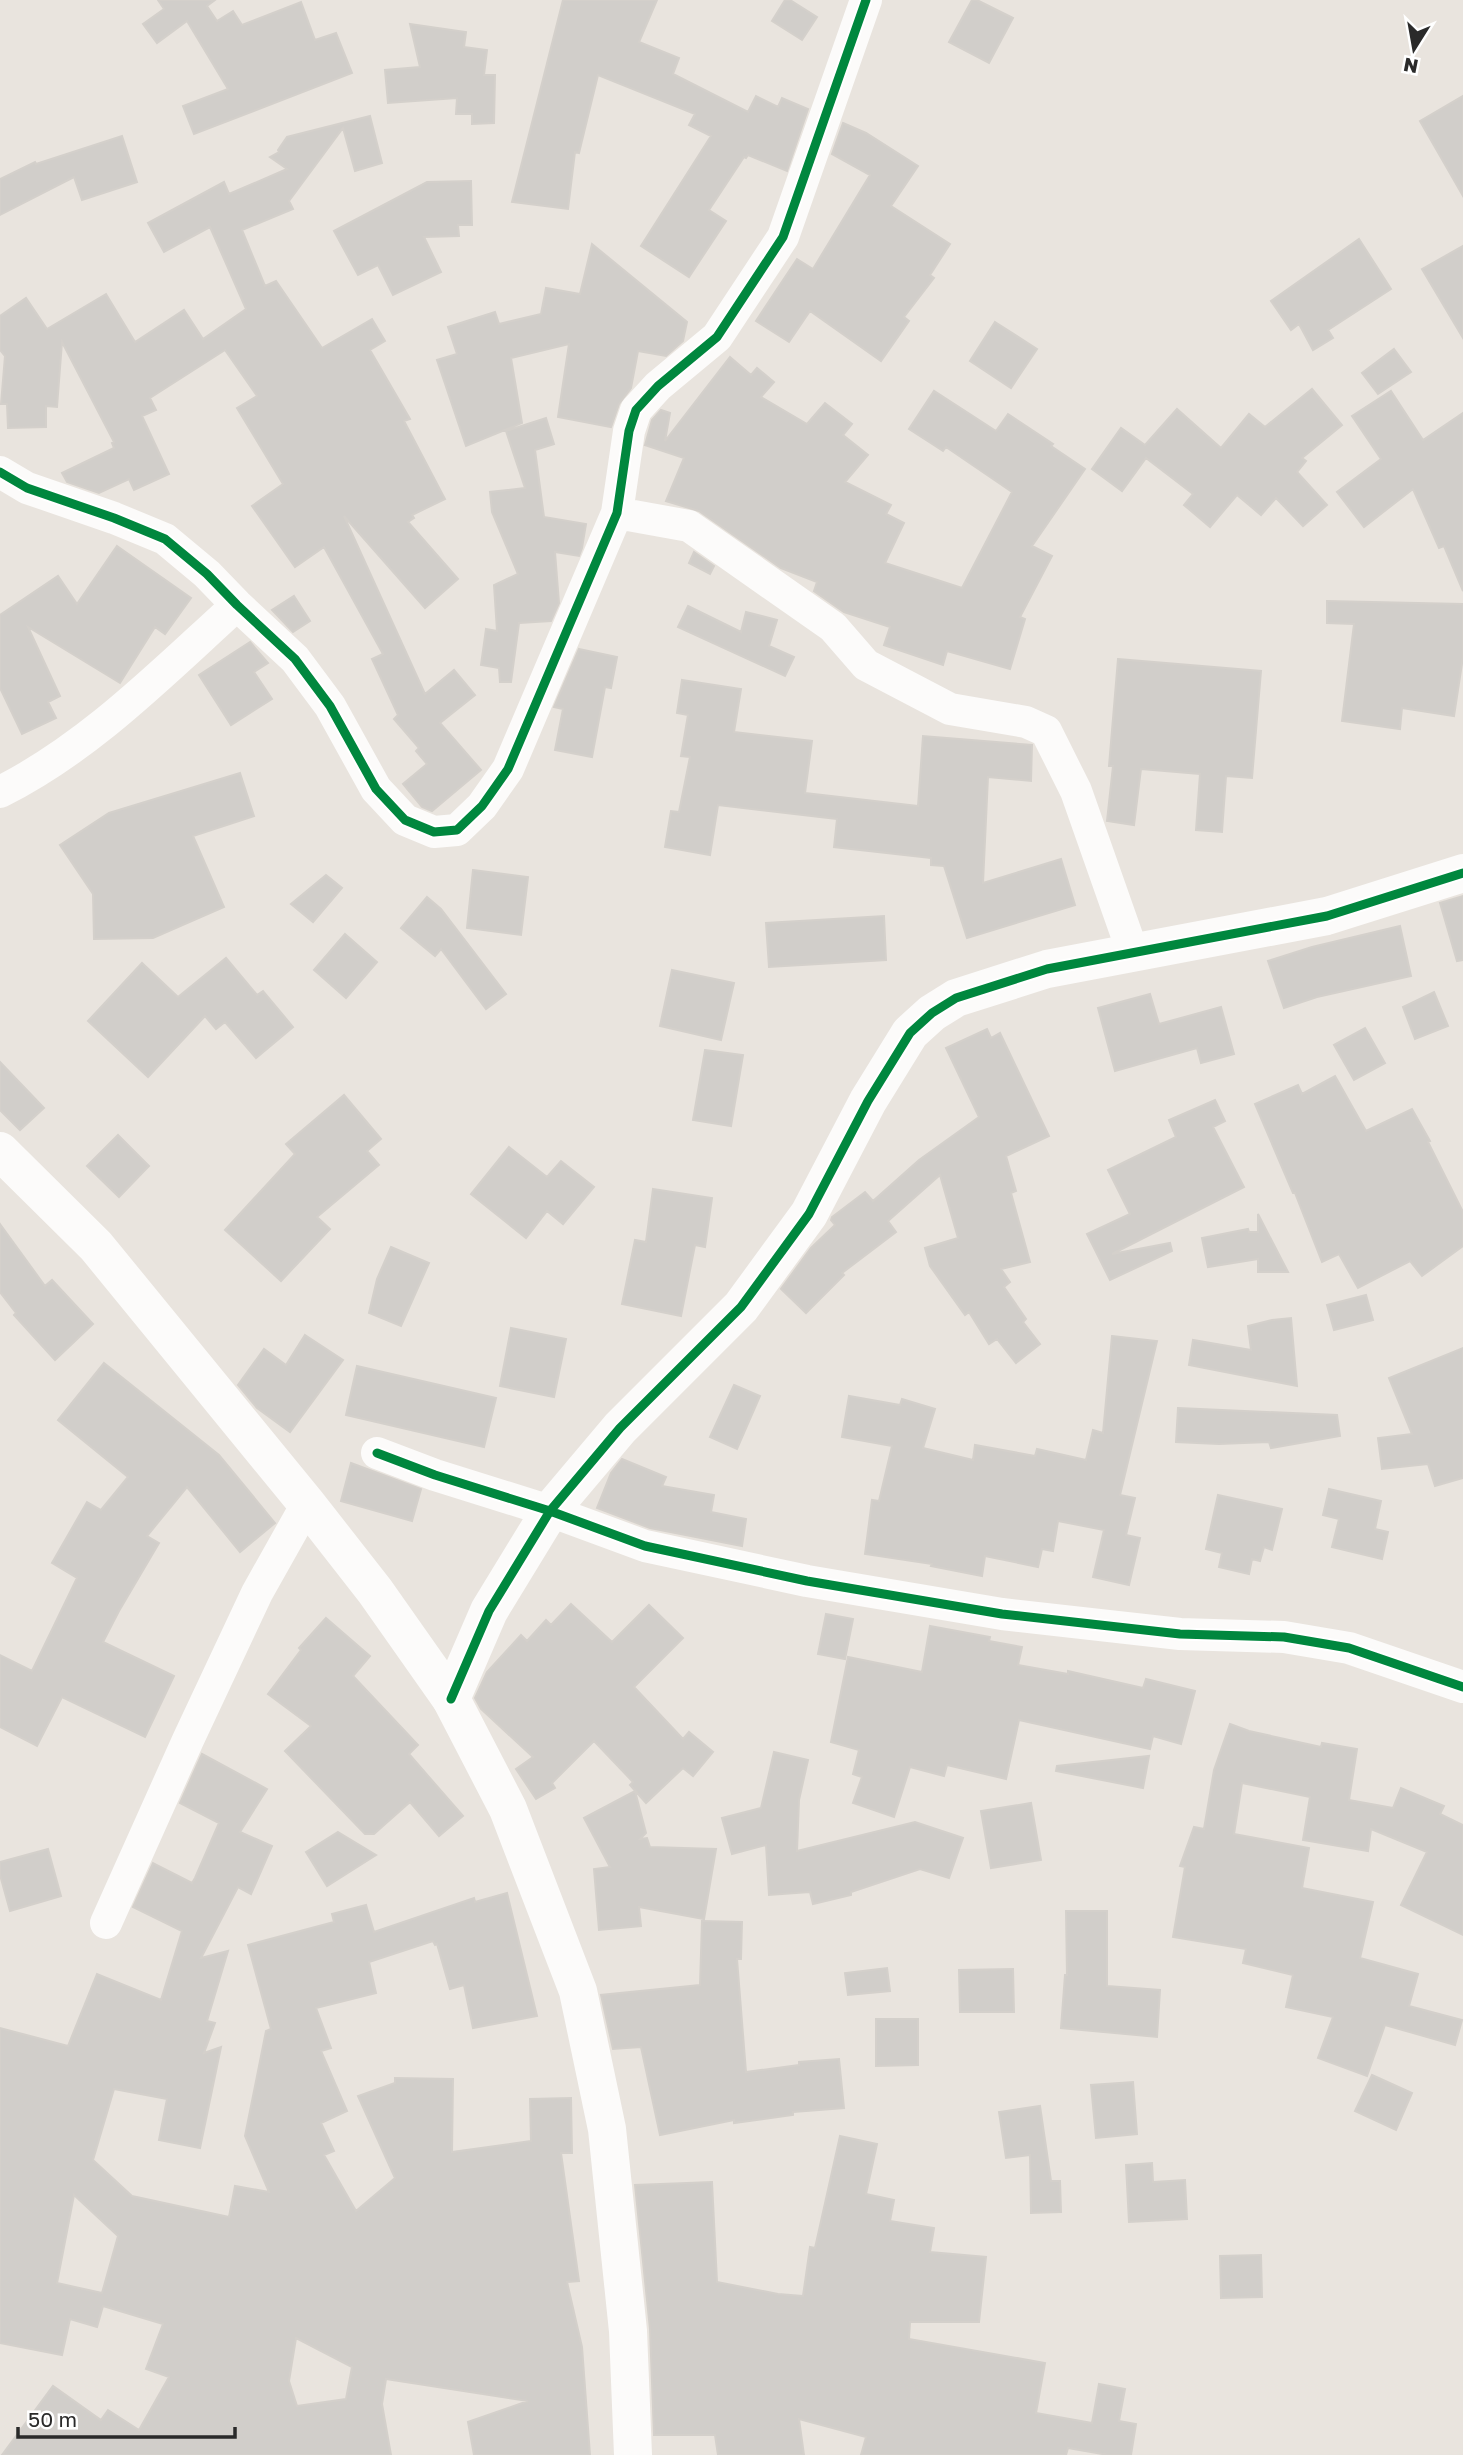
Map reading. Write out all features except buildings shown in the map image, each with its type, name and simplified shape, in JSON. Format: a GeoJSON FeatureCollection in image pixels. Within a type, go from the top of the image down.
{"type":"FeatureCollection","features":[{"type":"Feature","properties":{"kind":"main road"},"geometry":{"type":"LineString","coordinates":[[451,1699],[489,1611],[550,1511],[620,1428],[741,1307],[809,1214],[868,1101],[911,1033],[932,1013],[956,998],[1047,969],[1327,916],[1463,873]]}},
{"type":"Feature","properties":{"kind":"main road"},"geometry":{"type":"LineString","coordinates":[[0,1151],[96,1246],[375,1591],[451,1699],[508,1809],[579,1991],[607,2129],[628,2331],[633,2455]]}},
{"type":"Feature","properties":{"kind":"street"},"geometry":{"type":"LineString","coordinates":[[0,472],[27,488],[165,539],[207,573],[295,659],[330,706],[376,789],[405,820],[434,832],[457,830],[482,806],[508,769],[617,513],[629,431],[636,410],[657,386],[717,337],[783,237],[866,0]]}},
{"type":"Feature","properties":{"kind":"street"},"geometry":{"type":"LineString","coordinates":[[617,513],[689,526],[833,627],[866,665],[950,709],[1026,723],[1046,731],[1076,791],[1133,953]]}},
{"type":"Feature","properties":{"kind":"street"},"geometry":{"type":"LineString","coordinates":[[0,792],[22,781],[107,722],[237,605]]}},
{"type":"Feature","properties":{"kind":"street"},"geometry":{"type":"LineString","coordinates":[[377,1453],[645,1546],[807,1581],[1002,1614],[1180,1634],[1284,1637],[1349,1648],[1463,1687]]}},
{"type":"Feature","properties":{"kind":"street"},"geometry":{"type":"LineString","coordinates":[[106,1923],[257,1593],[307,1504]]}},
{"type":"Feature","properties":{"kind":"cycle path"},"geometry":{"type":"LineString","coordinates":[[0,472],[27,488],[165,539],[207,574],[295,659],[330,706],[376,789],[405,820],[434,832],[457,830],[482,806],[508,769],[617,513],[629,431],[636,410],[658,386],[717,337],[783,237],[866,0]]}},
{"type":"Feature","properties":{"kind":"cycle path"},"geometry":{"type":"LineString","coordinates":[[451,1699],[489,1611],[550,1511],[620,1428],[741,1307],[809,1214],[868,1101],[910,1033],[932,1013],[956,998],[1047,969],[1327,916],[1463,873]]}},
{"type":"Feature","properties":{"kind":"cycle path"},"geometry":{"type":"LineString","coordinates":[[377,1453],[645,1546],[807,1581],[1002,1614],[1180,1634],[1284,1637],[1349,1648],[1463,1687]]}}]}
